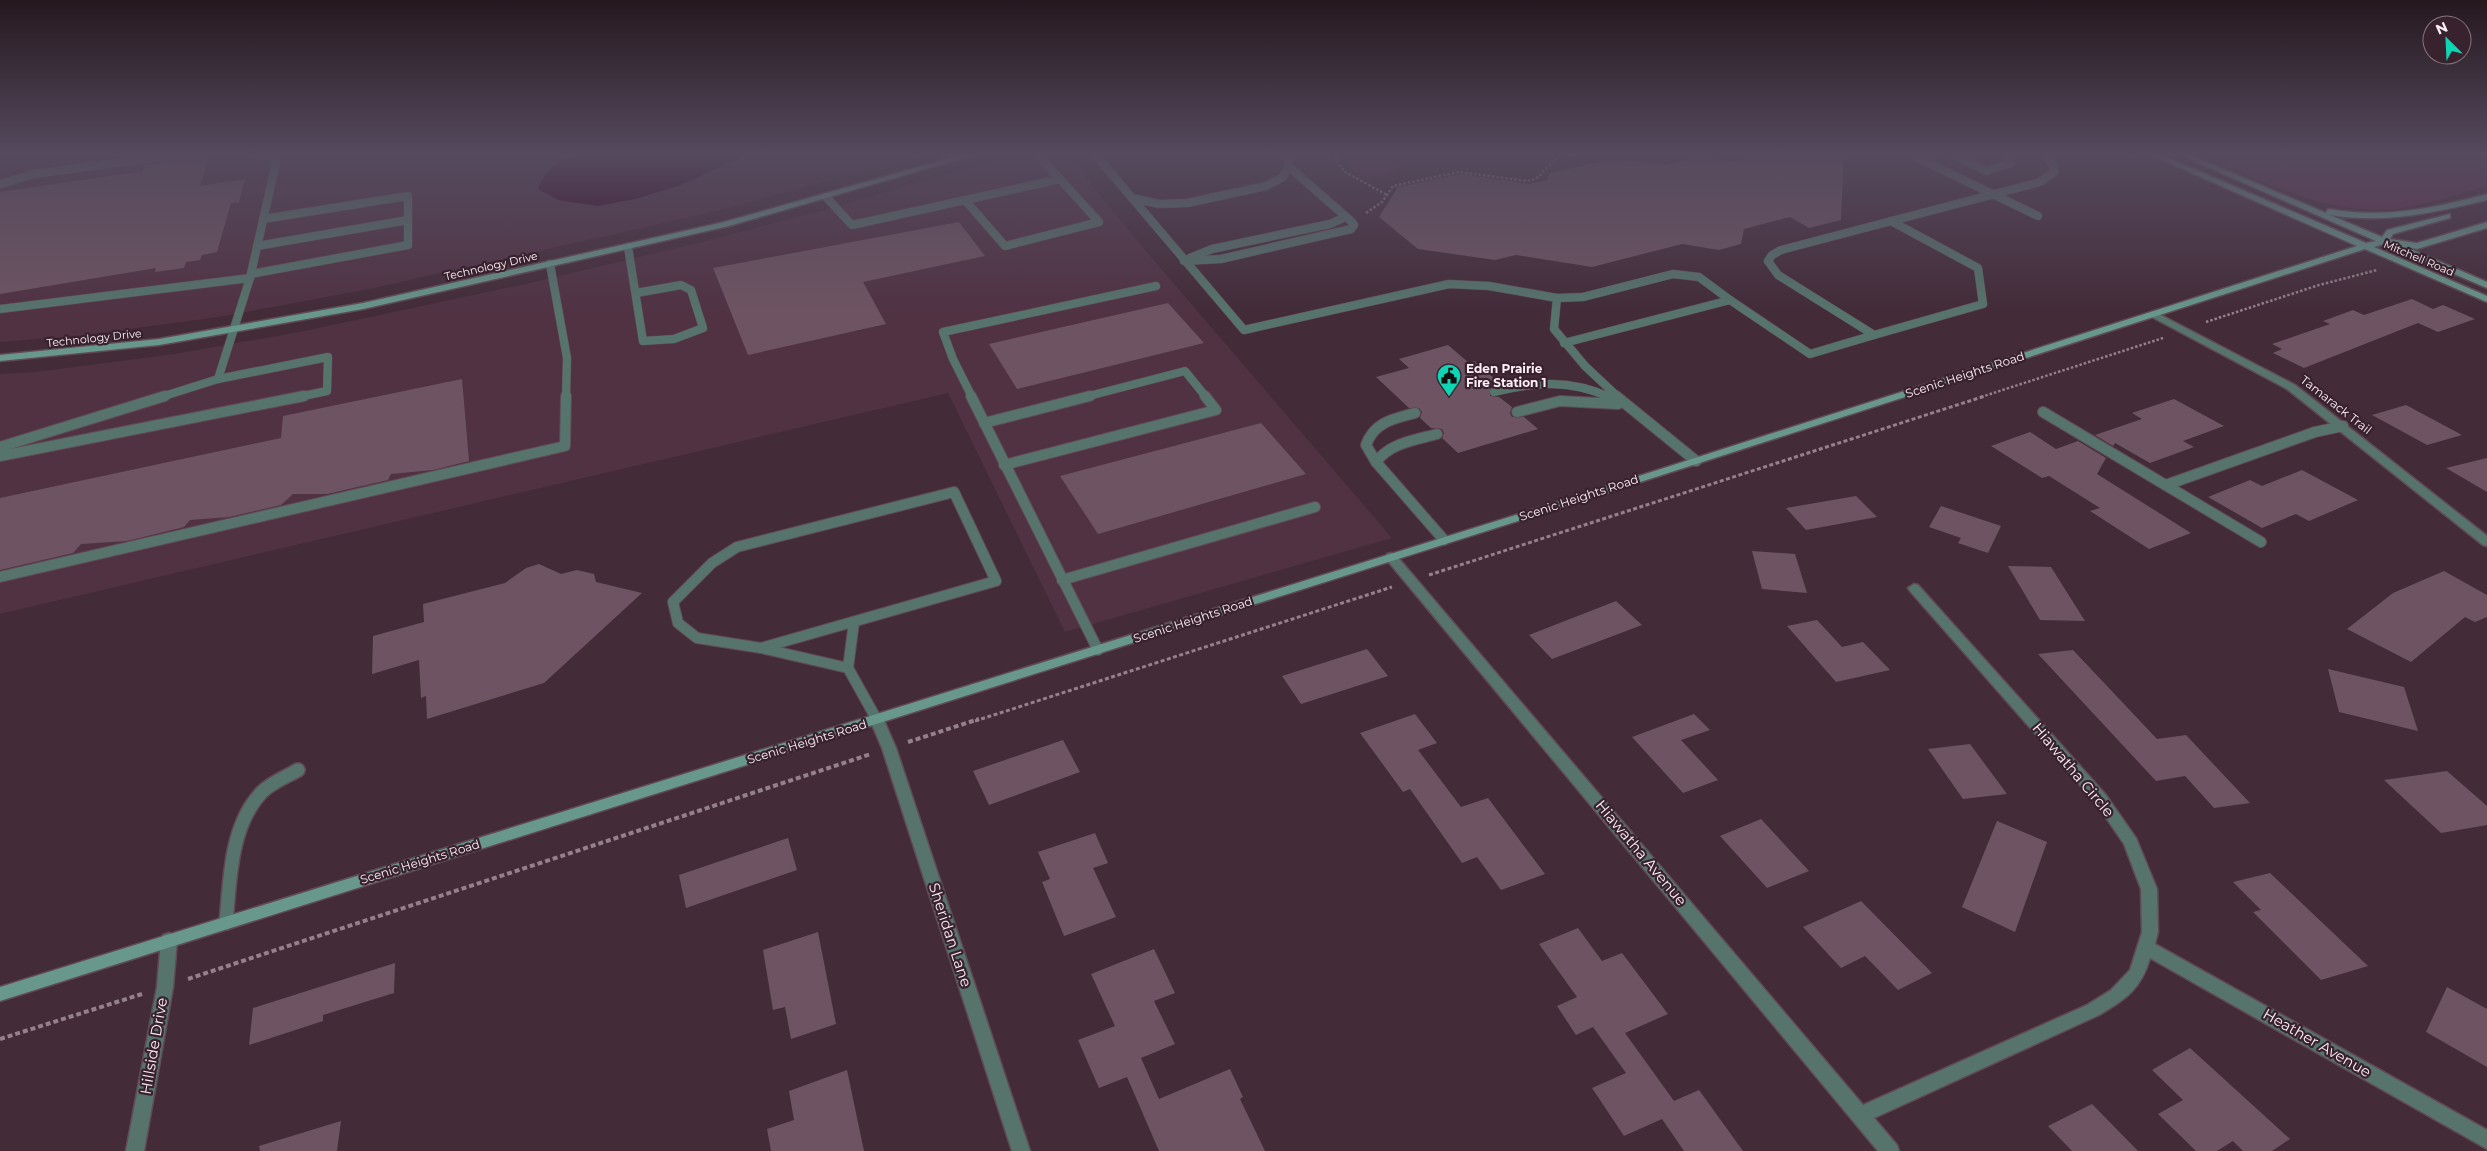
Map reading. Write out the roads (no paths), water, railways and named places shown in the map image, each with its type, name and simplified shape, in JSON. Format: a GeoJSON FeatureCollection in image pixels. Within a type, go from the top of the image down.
{"type":"FeatureCollection","features":[{"type":"Feature","properties":{"kind":"street","name":"Technology Drive"},"geometry":{"type":"LineString","coordinates":[[0,358],[100,349],[233,330],[363,306],[628,247],[790,207]]}},
{"type":"Feature","properties":{"kind":"street","name":"Mitchell Road"},"geometry":{"type":"LineString","coordinates":[[2273,207],[2487,299]]}},
{"type":"Feature","properties":{"kind":"street","name":"Mitchell Road"},"geometry":{"type":"LineString","coordinates":[[2304,207],[2487,285]]}},
{"type":"Feature","properties":{"kind":"street"},"geometry":{"type":"LineString","coordinates":[[2315,207],[2327,211],[2365,218],[2435,211],[2451,207]]}},
{"type":"Feature","properties":{"kind":"street"},"geometry":{"type":"LineString","coordinates":[[2481,207],[2390,232],[2384,241],[2417,246],[2487,225]]}},
{"type":"Feature","properties":{"kind":"street","name":"Scenic Heights Road"},"geometry":{"type":"LineString","coordinates":[[0,994],[877,720],[2384,241]]}},
{"type":"Feature","properties":{"kind":"street","name":"Tamarack Trail"},"geometry":{"type":"LineString","coordinates":[[2153,314],[2291,387],[2343,426],[2487,542]]}},
{"type":"Feature","properties":{"kind":"street","name":"Hiawatha Avenue"},"geometry":{"type":"LineString","coordinates":[[1391,557],[1890,1151]]}},
{"type":"Feature","properties":{"kind":"street","name":"Hiawatha Circle"},"geometry":{"type":"LineString","coordinates":[[1861,1115],[2092,1010],[2117,995],[2137,974],[2150,932],[2149,889],[2131,842],[2101,799],[1914,588]]}},
{"type":"Feature","properties":{"kind":"street","name":"Sheridan Lane"},"geometry":{"type":"LineString","coordinates":[[877,720],[889,748],[1021,1151]]}},
{"type":"Feature","properties":{"kind":"street","name":"Hillside Drive"},"geometry":{"type":"LineString","coordinates":[[135,1151],[165,987],[169,940]]}},
{"type":"Feature","properties":{"kind":"street","name":"Heather Avenue"},"geometry":{"type":"LineString","coordinates":[[2146,947],[2487,1140]]}},
{"type":"Feature","properties":{"kind":"lane"},"geometry":{"type":"LineString","coordinates":[[218,379],[251,276],[266,207]]}},
{"type":"Feature","properties":{"kind":"lane"},"geometry":{"type":"LineString","coordinates":[[263,219],[340,207]]}},
{"type":"Feature","properties":{"kind":"lane"},"geometry":{"type":"LineString","coordinates":[[0,308],[251,276],[408,245],[408,207]]}},
{"type":"Feature","properties":{"kind":"lane"},"geometry":{"type":"LineString","coordinates":[[837,207],[852,225],[935,207]]}},
{"type":"Feature","properties":{"kind":"lane"},"geometry":{"type":"LineString","coordinates":[[971,207],[1005,246],[1099,222],[1085,207]]}},
{"type":"Feature","properties":{"kind":"lane"},"geometry":{"type":"LineString","coordinates":[[1139,207],[1244,330],[1449,284],[1489,286],[1557,298],[1583,297],[1673,274],[1698,277],[1810,354],[1983,304],[1978,268],[1891,221]]}},
{"type":"Feature","properties":{"kind":"lane"},"geometry":{"type":"LineString","coordinates":[[1184,261],[1221,259],[1342,232],[1354,225],[1335,207]]}},
{"type":"Feature","properties":{"kind":"lane"},"geometry":{"type":"LineString","coordinates":[[1874,335],[1778,275],[1771,268],[1768,260],[1772,255],[1781,250],[1944,207]]}},
{"type":"Feature","properties":{"kind":"lane"},"geometry":{"type":"LineString","coordinates":[[2019,207],[2038,216]]}},
{"type":"Feature","properties":{"kind":"lane"},"geometry":{"type":"LineString","coordinates":[[1184,261],[1212,249],[1330,224],[1342,219],[1344,215]]}},
{"type":"Feature","properties":{"kind":"lane"},"geometry":{"type":"LineString","coordinates":[[257,246],[408,220]]}},
{"type":"Feature","properties":{"kind":"lane"},"geometry":{"type":"LineString","coordinates":[[628,247],[643,341],[656,341],[693,334],[703,328],[692,290],[681,285],[636,293]]}},
{"type":"Feature","properties":{"kind":"lane"},"geometry":{"type":"LineString","coordinates":[[0,577],[565,446],[567,358],[550,264]]}},
{"type":"Feature","properties":{"kind":"lane"},"geometry":{"type":"LineString","coordinates":[[1098,650],[1004,465],[953,359],[943,332],[1156,286]]}},
{"type":"Feature","properties":{"kind":"lane"},"geometry":{"type":"LineString","coordinates":[[1557,298],[1554,329],[1564,342],[1624,405],[1696,461]]}},
{"type":"Feature","properties":{"kind":"lane"},"geometry":{"type":"LineString","coordinates":[[1564,342],[1730,300]]}},
{"type":"Feature","properties":{"kind":"lane"},"geometry":{"type":"LineString","coordinates":[[0,447],[218,379],[328,357],[327,391],[0,456]]}},
{"type":"Feature","properties":{"kind":"lane"},"geometry":{"type":"LineString","coordinates":[[984,423],[1185,371],[1216,410],[1004,465]]}},
{"type":"Feature","properties":{"kind":"lane"},"geometry":{"type":"LineString","coordinates":[[1494,392],[1520,384],[1543,382],[1573,384],[1598,392],[1624,405]]}},
{"type":"Feature","properties":{"kind":"lane"},"geometry":{"type":"LineString","coordinates":[[1517,412],[1560,402],[1591,401],[1624,405]]}},
{"type":"Feature","properties":{"kind":"lane"},"geometry":{"type":"LineString","coordinates":[[2043,412],[2261,542]]}},
{"type":"Feature","properties":{"kind":"lane"},"geometry":{"type":"LineString","coordinates":[[1415,413],[1389,420],[1370,433],[1366,445],[1376,462],[1444,540]]}},
{"type":"Feature","properties":{"kind":"lane"},"geometry":{"type":"LineString","coordinates":[[2166,485],[2315,432],[2343,426]]}},
{"type":"Feature","properties":{"kind":"lane"},"geometry":{"type":"LineString","coordinates":[[1376,462],[1380,454],[1397,446],[1437,434]]}},
{"type":"Feature","properties":{"kind":"lane"},"geometry":{"type":"LineString","coordinates":[[761,648],[996,581],[954,492],[737,547],[712,563],[673,602],[678,623],[697,638],[761,648],[848,668]]}},
{"type":"Feature","properties":{"kind":"lane"},"geometry":{"type":"LineString","coordinates":[[1062,580],[1315,507]]}},
{"type":"Feature","properties":{"kind":"lane"},"geometry":{"type":"LineString","coordinates":[[854,622],[848,668],[877,720]]}},
{"type":"Feature","properties":{"kind":"lane"},"geometry":{"type":"LineString","coordinates":[[226,923],[231,874],[240,829],[254,801],[262,791],[298,770]]}},
{"type":"Feature","properties":{"kind":"place","name":"Eden Prairie Fire Station 1"},"geometry":{"type":"Point","coordinates":[1449,397]}}]}
